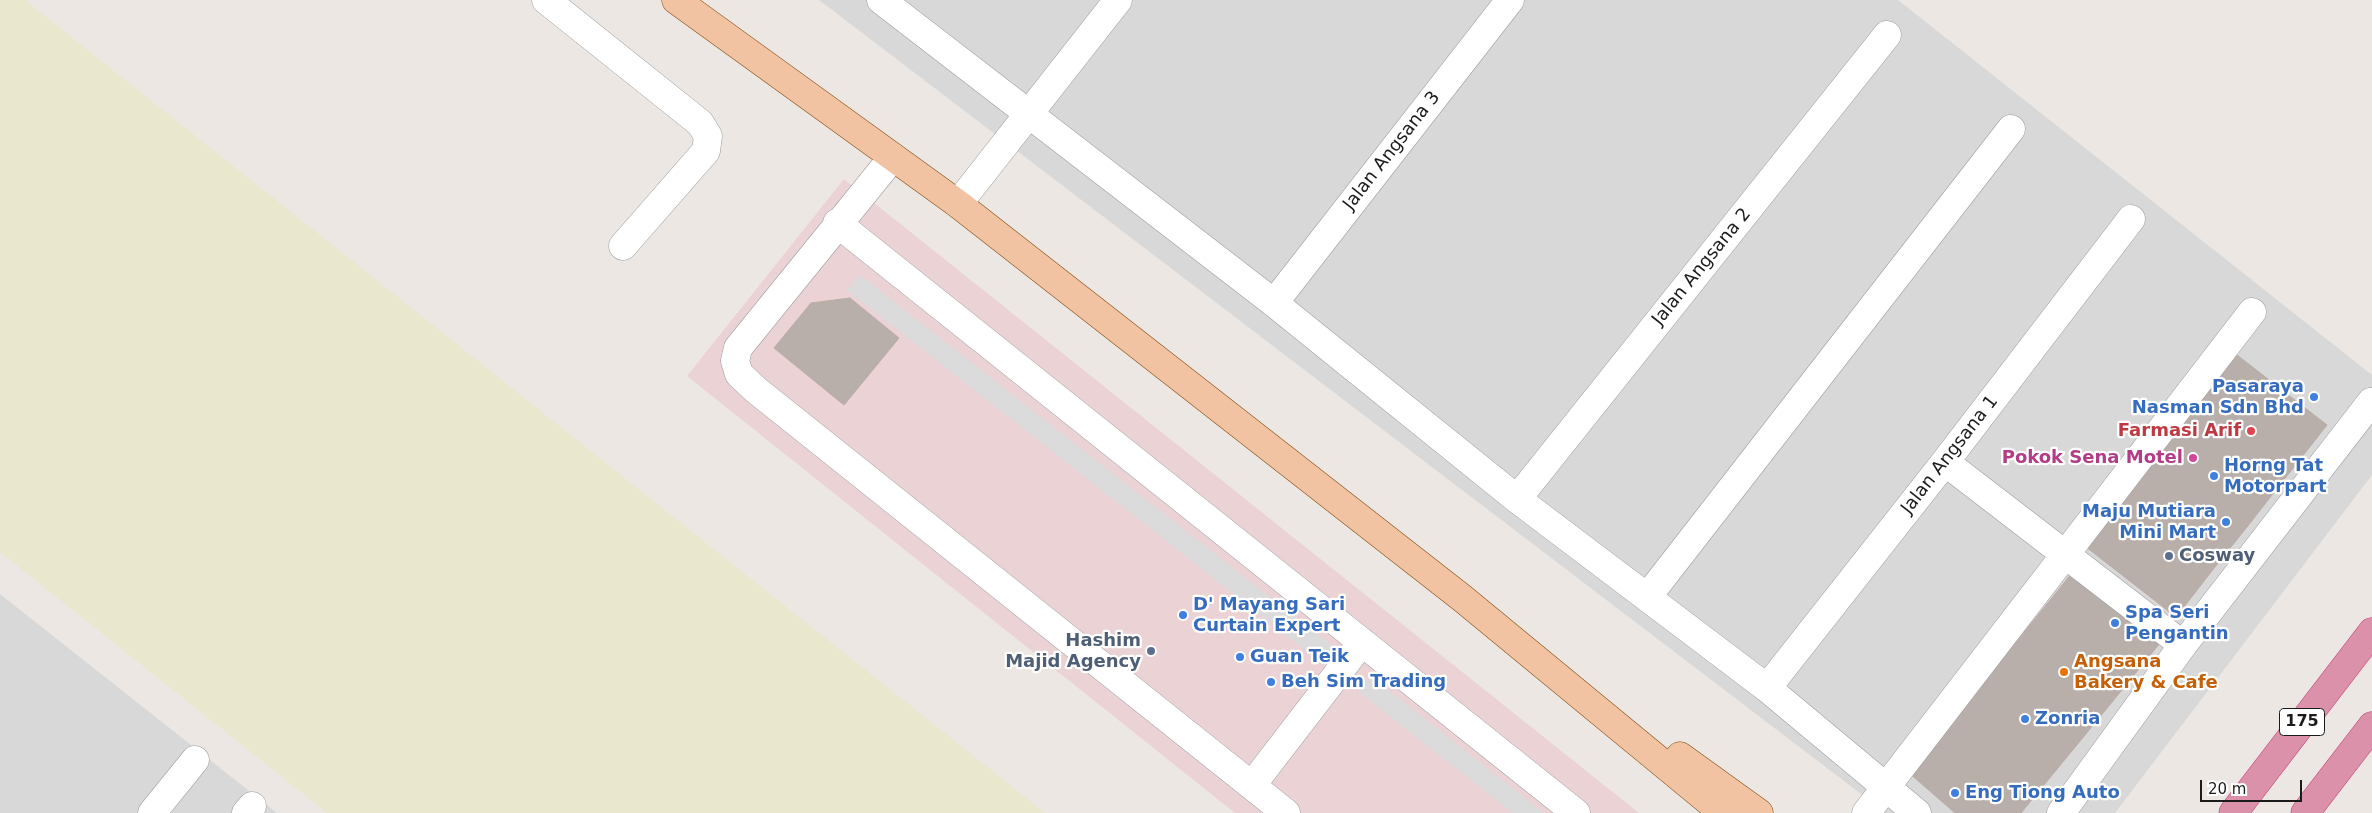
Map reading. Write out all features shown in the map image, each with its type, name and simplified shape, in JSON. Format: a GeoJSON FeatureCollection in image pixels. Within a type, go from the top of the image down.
{"type":"FeatureCollection","features":[{"type":"Feature","properties":{"kind":"highway","name":"175"},"geometry":{"type":"LineString","coordinates":[[2233,813],[2372,632]]}},
{"type":"Feature","properties":{"kind":"highway"},"geometry":{"type":"LineString","coordinates":[[2305,813],[2372,726]]}},
{"type":"Feature","properties":{"kind":"highway"},"geometry":{"type":"LineString","coordinates":[[2317,813],[2328,783]]}},
{"type":"Feature","properties":{"kind":"main road"},"geometry":{"type":"LineString","coordinates":[[676,0],[958,204],[1462,598],[1723,813]]}},
{"type":"Feature","properties":{"kind":"main road"},"geometry":{"type":"LineString","coordinates":[[1462,598],[1759,813]]}},
{"type":"Feature","properties":{"kind":"street"},"geometry":{"type":"LineString","coordinates":[[546,0],[700,123],[708,136],[706,151],[623,246]]}},
{"type":"Feature","properties":{"kind":"street"},"geometry":{"type":"LineString","coordinates":[[958,204],[1118,0]]}},
{"type":"Feature","properties":{"kind":"street","name":"Jalan Angsana 3"},"geometry":{"type":"LineString","coordinates":[[1274,303],[1510,0]]}},
{"type":"Feature","properties":{"kind":"street"},"geometry":{"type":"LineString","coordinates":[[895,4],[1029,114],[1274,303],[1518,499],[1767,688],[1917,813]]}},
{"type":"Feature","properties":{"kind":"street","name":"Jalan Angsana 2"},"geometry":{"type":"LineString","coordinates":[[1518,499],[1887,35]]}},
{"type":"Feature","properties":{"kind":"street"},"geometry":{"type":"LineString","coordinates":[[1648,596],[2011,129]]}},
{"type":"Feature","properties":{"kind":"street"},"geometry":{"type":"LineString","coordinates":[[893,157],[738,348],[735,361],[739,374],[1286,813]]}},
{"type":"Feature","properties":{"kind":"street","name":"Jalan Angsana 1"},"geometry":{"type":"LineString","coordinates":[[1767,688],[1945,462],[2131,219]]}},
{"type":"Feature","properties":{"kind":"street"},"geometry":{"type":"LineString","coordinates":[[838,223],[1576,813]]}},
{"type":"Feature","properties":{"kind":"street"},"geometry":{"type":"LineString","coordinates":[[1866,813],[2252,312]]}},
{"type":"Feature","properties":{"kind":"street"},"geometry":{"type":"LineString","coordinates":[[2060,813],[2183,646],[2371,402]]}},
{"type":"Feature","properties":{"kind":"street"},"geometry":{"type":"LineString","coordinates":[[1945,462],[2183,646]]}},
{"type":"Feature","properties":{"kind":"street"},"geometry":{"type":"LineString","coordinates":[[1252,785],[1362,642]]}},
{"type":"Feature","properties":{"kind":"street"},"geometry":{"type":"LineString","coordinates":[[152,813],[195,760]]}},
{"type":"Feature","properties":{"kind":"shaded area"},"geometry":{"type":"Polygon","coordinates":[[[0,0],[25,0],[1045,813],[327,813],[0,552],[0,0]]]}},
{"type":"Feature","properties":{"kind":"shaded area"},"geometry":{"type":"Polygon","coordinates":[[[819,0],[1898,0],[2372,375],[2372,475],[2115,813],[1886,813],[819,0]]]}},
{"type":"Feature","properties":{"kind":"shaded area"},"geometry":{"type":"Polygon","coordinates":[[[844,179],[1639,813],[1235,813],[687,376],[844,179]]]}},
{"type":"Feature","properties":{"kind":"shaded area"},"geometry":{"type":"Polygon","coordinates":[[[860,275],[1340,652],[1328,668],[847,290],[860,275]]]}},
{"type":"Feature","properties":{"kind":"shaded area"},"geometry":{"type":"Polygon","coordinates":[[[0,594],[277,813],[0,813],[0,594]]]}},
{"type":"Feature","properties":{"kind":"shaded area"},"geometry":{"type":"Polygon","coordinates":[[[1371,676],[1544,813],[1513,813],[1359,692],[1371,676]]]}},
{"type":"Feature","properties":{"kind":"building"},"geometry":{"type":"Polygon","coordinates":[[[850,298],[899,338],[844,405],[774,348],[811,303],[850,298]]]}},
{"type":"Feature","properties":{"kind":"building"},"geometry":{"type":"Polygon","coordinates":[[[2237,355],[2327,425],[2268,500],[2178,430],[2237,355]]]}},
{"type":"Feature","properties":{"kind":"building","name":"Horng Tat Motorpart"},"geometry":{"type":"Polygon","coordinates":[[[2178,430],[2268,500],[2251,522],[2161,451],[2178,430]]]}},
{"type":"Feature","properties":{"kind":"building"},"geometry":{"type":"Polygon","coordinates":[[[2161,451],[2251,522],[2211,572],[2122,502],[2161,451]]]}},
{"type":"Feature","properties":{"kind":"building"},"geometry":{"type":"Polygon","coordinates":[[[2122,502],[2211,572],[2194,594],[2105,524],[2122,502]]]}},
{"type":"Feature","properties":{"kind":"building"},"geometry":{"type":"Polygon","coordinates":[[[2105,524],[2194,594],[2176,617],[2086,547],[2105,524]]]}},
{"type":"Feature","properties":{"kind":"building"},"geometry":{"type":"Polygon","coordinates":[[[2072,573],[2160,643],[2117,696],[2030,625],[2072,573]]]}},
{"type":"Feature","properties":{"kind":"building","name":"Angsana Bakery & Cafe"},"geometry":{"type":"Polygon","coordinates":[[[2030,625],[2117,696],[2099,718],[2012,647],[2030,625]]]}},
{"type":"Feature","properties":{"kind":"building","name":"Zonria"},"geometry":{"type":"Polygon","coordinates":[[[2012,647],[2099,718],[2039,791],[1952,720],[2012,647]]]}},
{"type":"Feature","properties":{"kind":"building"},"geometry":{"type":"Polygon","coordinates":[[[1952,720],[2039,791],[2021,813],[2003,813],[1927,750],[1952,720]]]}},
{"type":"Feature","properties":{"kind":"building","name":"Eng Tiong Auto"},"geometry":{"type":"Polygon","coordinates":[[[1927,750],[2003,813],[1955,813],[1908,772],[1927,750]]]}},
{"type":"Feature","properties":{"kind":"place","name":"Pasaraya Nasman Sdn Bhd"},"geometry":{"type":"Point","coordinates":[2314,397]}},
{"type":"Feature","properties":{"kind":"place","name":"Farmasi Arif"},"geometry":{"type":"Point","coordinates":[2251,431]}},
{"type":"Feature","properties":{"kind":"place","name":"Pokok Sena Motel"},"geometry":{"type":"Point","coordinates":[2193,458]}},
{"type":"Feature","properties":{"kind":"place","name":"Horng Tat Motorpart"},"geometry":{"type":"Point","coordinates":[2214,476]}},
{"type":"Feature","properties":{"kind":"place","name":"Maju Mutiara Mini Mart"},"geometry":{"type":"Point","coordinates":[2226,522]}},
{"type":"Feature","properties":{"kind":"place","name":"Cosway"},"geometry":{"type":"Point","coordinates":[2169,556]}},
{"type":"Feature","properties":{"kind":"place","name":"D' Mayang Sari Curtain Expert"},"geometry":{"type":"Point","coordinates":[1183,615]}},
{"type":"Feature","properties":{"kind":"place","name":"Spa Seri Pengantin"},"geometry":{"type":"Point","coordinates":[2115,623]}},
{"type":"Feature","properties":{"kind":"place","name":"Hashim Majid Agency"},"geometry":{"type":"Point","coordinates":[1151,651]}},
{"type":"Feature","properties":{"kind":"place","name":"Guan Teik"},"geometry":{"type":"Point","coordinates":[1240,657]}},
{"type":"Feature","properties":{"kind":"place","name":"Angsana Bakery & Cafe"},"geometry":{"type":"Point","coordinates":[2064,672]}},
{"type":"Feature","properties":{"kind":"place","name":"Beh Sim Trading"},"geometry":{"type":"Point","coordinates":[1271,682]}},
{"type":"Feature","properties":{"kind":"place","name":"Zonria"},"geometry":{"type":"Point","coordinates":[2025,719]}},
{"type":"Feature","properties":{"kind":"place","name":"Eng Tiong Auto"},"geometry":{"type":"Point","coordinates":[1955,793]}}]}
